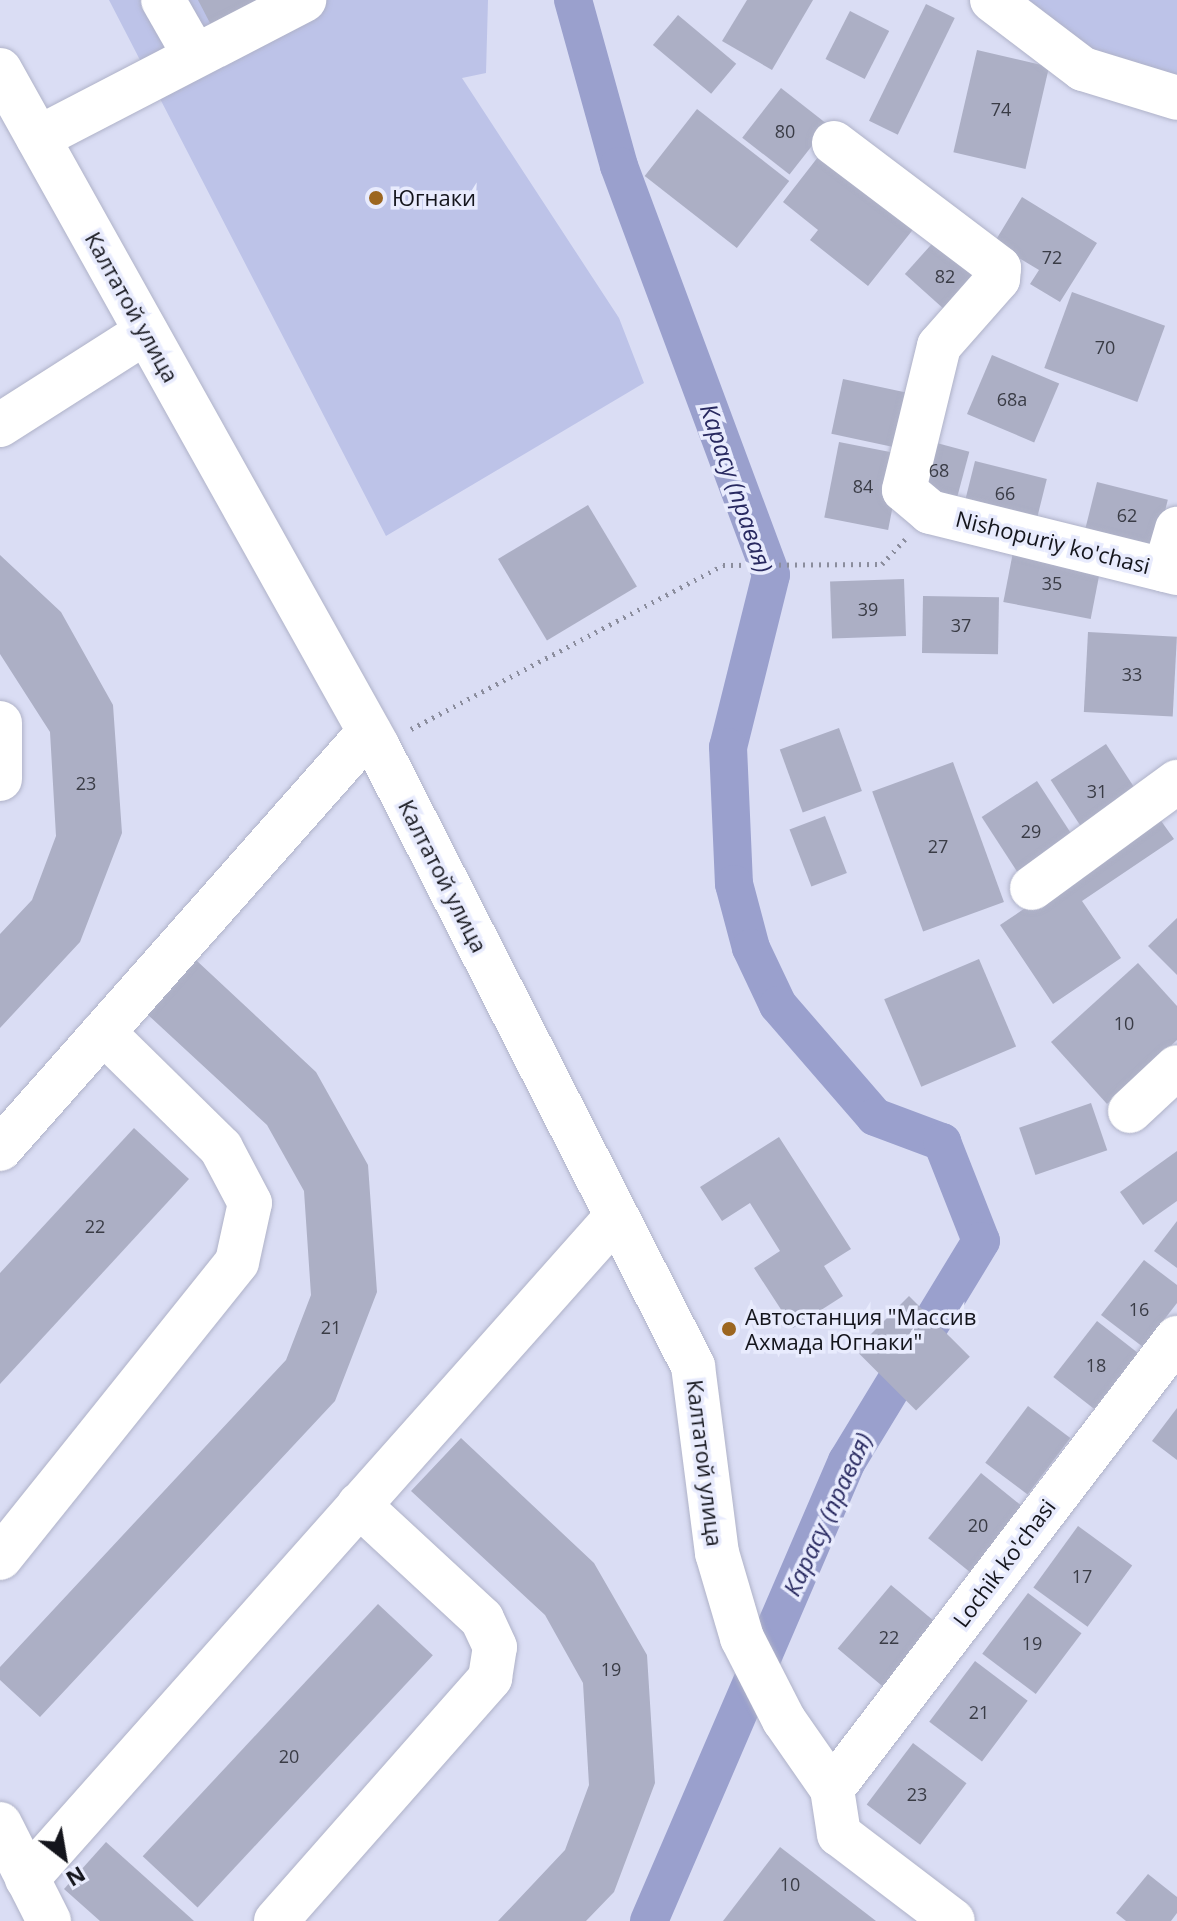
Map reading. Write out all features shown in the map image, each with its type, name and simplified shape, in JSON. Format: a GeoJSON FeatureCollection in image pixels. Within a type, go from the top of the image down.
{"type":"FeatureCollection","features":[{"type":"Feature","properties":{"kind":"street"},"geometry":{"type":"LineString","coordinates":[[163,0],[195,56]]}},
{"type":"Feature","properties":{"kind":"street"},"geometry":{"type":"LineString","coordinates":[[38,138],[304,0]]}},
{"type":"Feature","properties":{"kind":"street"},"geometry":{"type":"LineString","coordinates":[[992,0],[1083,69],[1177,98]]}},
{"type":"Feature","properties":{"kind":"street","name":"Калтатой улица"},"geometry":{"type":"LineString","coordinates":[[0,70],[374,739],[615,1218],[693,1366],[717,1553],[742,1638],[784,1720],[832,1789]]}},
{"type":"Feature","properties":{"kind":"street"},"geometry":{"type":"LineString","coordinates":[[834,143],[999,268],[998,279],[939,346],[904,490],[930,512]]}},
{"type":"Feature","properties":{"kind":"street"},"geometry":{"type":"LineString","coordinates":[[0,425],[146,332]]}},
{"type":"Feature","properties":{"kind":"street","name":"Nishopuriy ko'chasi"},"geometry":{"type":"LineString","coordinates":[[930,512],[1173,557]]}},
{"type":"Feature","properties":{"kind":"street"},"geometry":{"type":"LineString","coordinates":[[0,723],[0,779]]}},
{"type":"Feature","properties":{"kind":"street"},"geometry":{"type":"LineString","coordinates":[[0,1149],[103,1032],[374,739]]}},
{"type":"Feature","properties":{"kind":"street"},"geometry":{"type":"LineString","coordinates":[[1032,888],[1177,782]]}},
{"type":"Feature","properties":{"kind":"street"},"geometry":{"type":"LineString","coordinates":[[0,1558],[237,1262],[250,1203],[221,1148],[103,1032]]}},
{"type":"Feature","properties":{"kind":"street"},"geometry":{"type":"LineString","coordinates":[[1130,1111],[1177,1067]]}},
{"type":"Feature","properties":{"kind":"street"},"geometry":{"type":"LineString","coordinates":[[27,1879],[615,1218]]}},
{"type":"Feature","properties":{"kind":"street","name":"Lochik ko'chasi"},"geometry":{"type":"LineString","coordinates":[[832,1789],[1177,1338]]}},
{"type":"Feature","properties":{"kind":"street"},"geometry":{"type":"LineString","coordinates":[[276,1921],[490,1678],[495,1647],[482,1619],[359,1505]]}},
{"type":"Feature","properties":{"kind":"street"},"geometry":{"type":"LineString","coordinates":[[832,1789],[839,1834],[953,1921]]}},
{"type":"Feature","properties":{"kind":"street"},"geometry":{"type":"LineString","coordinates":[[0,1824],[49,1921]]}},
{"type":"Feature","properties":{"kind":"path"},"geometry":{"type":"LineString","coordinates":[[374,739],[723,565],[882,564],[930,512]]}},
{"type":"Feature","properties":{"kind":"shaded area","name":"Югнаки"},"geometry":{"type":"Polygon","coordinates":[[[109,0],[488,0],[486,73],[462,78],[619,318],[644,383],[386,536],[109,0]]]}},
{"type":"Feature","properties":{"kind":"shaded area"},"geometry":{"type":"Polygon","coordinates":[[[1017,0],[1177,0],[1177,85],[1088,59],[1017,0]]]}},
{"type":"Feature","properties":{"kind":"building"},"geometry":{"type":"Polygon","coordinates":[[[198,0],[260,0],[211,25],[198,0]]]}},
{"type":"Feature","properties":{"kind":"building"},"geometry":{"type":"Polygon","coordinates":[[[747,0],[813,0],[772,70],[722,41],[747,0]]]}},
{"type":"Feature","properties":{"kind":"building"},"geometry":{"type":"Polygon","coordinates":[[[926,4],[955,18],[898,135],[869,121],[926,4]]]}},
{"type":"Feature","properties":{"kind":"building"},"geometry":{"type":"Polygon","coordinates":[[[850,11],[889,31],[865,79],[825,59],[850,11]]]}},
{"type":"Feature","properties":{"kind":"building"},"geometry":{"type":"Polygon","coordinates":[[[678,15],[736,64],[711,94],[653,45],[678,15]]]}},
{"type":"Feature","properties":{"kind":"building"},"geometry":{"type":"Polygon","coordinates":[[[977,50],[1049,67],[1025,169],[953,152],[977,50]]]}},
{"type":"Feature","properties":{"kind":"building"},"geometry":{"type":"Polygon","coordinates":[[[781,88],[828,125],[789,175],[742,138],[781,88]]]}},
{"type":"Feature","properties":{"kind":"building"},"geometry":{"type":"Polygon","coordinates":[[[697,109],[789,181],[737,248],[645,176],[697,109]]]}},
{"type":"Feature","properties":{"kind":"building"},"geometry":{"type":"Polygon","coordinates":[[[825,148],[919,222],[868,286],[810,240],[818,230],[783,202],[825,148]]]}},
{"type":"Feature","properties":{"kind":"building"},"geometry":{"type":"Polygon","coordinates":[[[1022,197],[1097,243],[1060,302],[1030,284],[1039,270],[994,243],[1022,197]]]}},
{"type":"Feature","properties":{"kind":"building"},"geometry":{"type":"Polygon","coordinates":[[[939,236],[986,278],[952,316],[905,274],[939,236]]]}},
{"type":"Feature","properties":{"kind":"building"},"geometry":{"type":"Polygon","coordinates":[[[1072,292],[1165,326],[1137,402],[1044,368],[1072,292]]]}},
{"type":"Feature","properties":{"kind":"building"},"geometry":{"type":"Polygon","coordinates":[[[992,355],[1059,384],[1034,442],[967,414],[992,355]]]}},
{"type":"Feature","properties":{"kind":"building"},"geometry":{"type":"Polygon","coordinates":[[[843,379],[915,394],[904,449],[831,434],[843,379]]]}},
{"type":"Feature","properties":{"kind":"building"},"geometry":{"type":"Polygon","coordinates":[[[922,439],[969,452],[956,501],[909,488],[922,439]]]}},
{"type":"Feature","properties":{"kind":"building"},"geometry":{"type":"Polygon","coordinates":[[[839,442],[903,454],[888,530],[824,518],[839,442]]]}},
{"type":"Feature","properties":{"kind":"building"},"geometry":{"type":"Polygon","coordinates":[[[975,461],[1047,479],[1035,525],[964,507],[975,461]]]}},
{"type":"Feature","properties":{"kind":"building"},"geometry":{"type":"Polygon","coordinates":[[[1097,482],[1168,500],[1156,547],[1085,530],[1097,482]]]}},
{"type":"Feature","properties":{"kind":"building"},"geometry":{"type":"Polygon","coordinates":[[[588,505],[637,586],[547,641],[498,559],[588,505]]]}},
{"type":"Feature","properties":{"kind":"building"},"geometry":{"type":"Polygon","coordinates":[[[1014,547],[1101,564],[1091,619],[1003,602],[1014,547]]]}},
{"type":"Feature","properties":{"kind":"building"},"geometry":{"type":"Polygon","coordinates":[[[0,555],[61,612],[113,705],[122,833],[80,942],[0,1028],[0,934],[32,900],[56,836],[50,732],[0,654],[0,555]]]}},
{"type":"Feature","properties":{"kind":"building"},"geometry":{"type":"Polygon","coordinates":[[[904,579],[906,636],[832,639],[830,582],[904,579]]]}},
{"type":"Feature","properties":{"kind":"building"},"geometry":{"type":"Polygon","coordinates":[[[923,596],[999,597],[998,654],[922,653],[923,596]]]}},
{"type":"Feature","properties":{"kind":"building"},"geometry":{"type":"Polygon","coordinates":[[[1088,632],[1177,637],[1173,717],[1084,712],[1088,632]]]}},
{"type":"Feature","properties":{"kind":"building"},"geometry":{"type":"Polygon","coordinates":[[[839,728],[862,791],[803,813],[780,750],[839,728]]]}},
{"type":"Feature","properties":{"kind":"building"},"geometry":{"type":"Polygon","coordinates":[[[1106,744],[1144,802],[1088,838],[1051,780],[1106,744]]]}},
{"type":"Feature","properties":{"kind":"building"},"geometry":{"type":"Polygon","coordinates":[[[953,762],[1004,902],[923,931],[872,791],[953,762]]]}},
{"type":"Feature","properties":{"kind":"building"},"geometry":{"type":"Polygon","coordinates":[[[1037,781],[1079,846],[1024,882],[982,817],[1037,781]]]}},
{"type":"Feature","properties":{"kind":"building"},"geometry":{"type":"Polygon","coordinates":[[[825,816],[847,873],[811,887],[790,830],[825,816]]]}},
{"type":"Feature","properties":{"kind":"building"},"geometry":{"type":"Polygon","coordinates":[[[1159,818],[1174,839],[1082,901],[1121,958],[1053,1004],[1000,925],[1159,818]]]}},
{"type":"Feature","properties":{"kind":"building"},"geometry":{"type":"Polygon","coordinates":[[[1177,918],[1177,975],[1148,946],[1177,918]]]}},
{"type":"Feature","properties":{"kind":"building"},"geometry":{"type":"Polygon","coordinates":[[[182,947],[316,1072],[368,1165],[377,1292],[335,1401],[40,1717],[0,1680],[0,1667],[286,1360],[311,1295],[304,1191],[267,1125],[133,1001],[182,947]]]}},
{"type":"Feature","properties":{"kind":"building"},"geometry":{"type":"Polygon","coordinates":[[[979,959],[1016,1046],[921,1087],[884,999],[979,959]]]}},
{"type":"Feature","properties":{"kind":"building"},"geometry":{"type":"Polygon","coordinates":[[[1138,963],[1177,1006],[1177,1040],[1107,1104],[1051,1042],[1138,963]]]}},
{"type":"Feature","properties":{"kind":"building"},"geometry":{"type":"Polygon","coordinates":[[[1091,1103],[1107,1150],[1035,1175],[1019,1128],[1091,1103]]]}},
{"type":"Feature","properties":{"kind":"building"},"geometry":{"type":"Polygon","coordinates":[[[134,1128],[189,1179],[0,1384],[0,1273],[134,1128]]]}},
{"type":"Feature","properties":{"kind":"building"},"geometry":{"type":"Polygon","coordinates":[[[779,1137],[851,1249],[824,1266],[843,1296],[793,1328],[754,1268],[780,1251],[750,1203],[722,1221],[700,1187],[779,1137]]]}},
{"type":"Feature","properties":{"kind":"building"},"geometry":{"type":"Polygon","coordinates":[[[1177,1151],[1177,1201],[1143,1225],[1120,1192],[1177,1151]]]}},
{"type":"Feature","properties":{"kind":"building"},"geometry":{"type":"Polygon","coordinates":[[[1177,1221],[1177,1268],[1154,1251],[1177,1221]]]}},
{"type":"Feature","properties":{"kind":"building"},"geometry":{"type":"Polygon","coordinates":[[[1144,1260],[1177,1285],[1177,1303],[1143,1347],[1101,1315],[1144,1260]]]}},
{"type":"Feature","properties":{"kind":"building"},"geometry":{"type":"Polygon","coordinates":[[[909,1296],[970,1357],[916,1411],[855,1350],[909,1296]]]}},
{"type":"Feature","properties":{"kind":"building"},"geometry":{"type":"Polygon","coordinates":[[[1097,1321],[1138,1353],[1094,1409],[1053,1377],[1097,1321]]]}},
{"type":"Feature","properties":{"kind":"building"},"geometry":{"type":"Polygon","coordinates":[[[1028,1406],[1070,1438],[1028,1495],[985,1463],[1028,1406]]]}},
{"type":"Feature","properties":{"kind":"building"},"geometry":{"type":"Polygon","coordinates":[[[1177,1408],[1177,1460],[1152,1441],[1177,1408]]]}},
{"type":"Feature","properties":{"kind":"building"},"geometry":{"type":"Polygon","coordinates":[[[461,1438],[594,1563],[647,1655],[655,1783],[614,1892],[586,1921],[498,1921],[565,1850],[589,1785],[583,1683],[545,1615],[411,1491],[461,1438]]]}},
{"type":"Feature","properties":{"kind":"building"},"geometry":{"type":"Polygon","coordinates":[[[981,1473],[1029,1512],[976,1577],[928,1538],[981,1473]]]}},
{"type":"Feature","properties":{"kind":"building"},"geometry":{"type":"Polygon","coordinates":[[[1078,1526],[1132,1565],[1088,1627],[1033,1587],[1078,1526]]]}},
{"type":"Feature","properties":{"kind":"building"},"geometry":{"type":"Polygon","coordinates":[[[891,1585],[938,1625],[885,1688],[838,1649],[891,1585]]]}},
{"type":"Feature","properties":{"kind":"building"},"geometry":{"type":"Polygon","coordinates":[[[1028,1593],[1082,1633],[1036,1694],[982,1654],[1028,1593]]]}},
{"type":"Feature","properties":{"kind":"building"},"geometry":{"type":"Polygon","coordinates":[[[378,1604],[433,1655],[198,1907],[143,1856],[378,1604]]]}},
{"type":"Feature","properties":{"kind":"building"},"geometry":{"type":"Polygon","coordinates":[[[975,1661],[1028,1701],[982,1761],[929,1722],[975,1661]]]}},
{"type":"Feature","properties":{"kind":"building"},"geometry":{"type":"Polygon","coordinates":[[[913,1743],[967,1783],[920,1845],[867,1804],[913,1743]]]}},
{"type":"Feature","properties":{"kind":"building"},"geometry":{"type":"Polygon","coordinates":[[[106,1842],[194,1921],[100,1921],[64,1889],[106,1842]]]}},
{"type":"Feature","properties":{"kind":"building"},"geometry":{"type":"Polygon","coordinates":[[[780,1847],[876,1921],[723,1921],[780,1847]]]}},
{"type":"Feature","properties":{"kind":"building"},"geometry":{"type":"Polygon","coordinates":[[[1148,1874],[1177,1897],[1177,1913],[1171,1921],[1126,1921],[1116,1913],[1148,1874]]]}},
{"type":"Feature","properties":{"kind":"waterway","name":"Карасу (правая)"},"geometry":{"type":"LineString","coordinates":[[573,0],[619,166],[771,575],[728,747],[734,884],[751,948],[778,1005],[875,1117],[942,1142],[981,1241],[847,1461],[649,1921]]}},
{"type":"Feature","properties":{"kind":"place","name":"Югнаки"},"geometry":{"type":"Point","coordinates":[376,198]}},
{"type":"Feature","properties":{"kind":"place","name":"Автостанция \"Массив Ахмада Югнаки\""},"geometry":{"type":"Point","coordinates":[729,1329]}}]}
